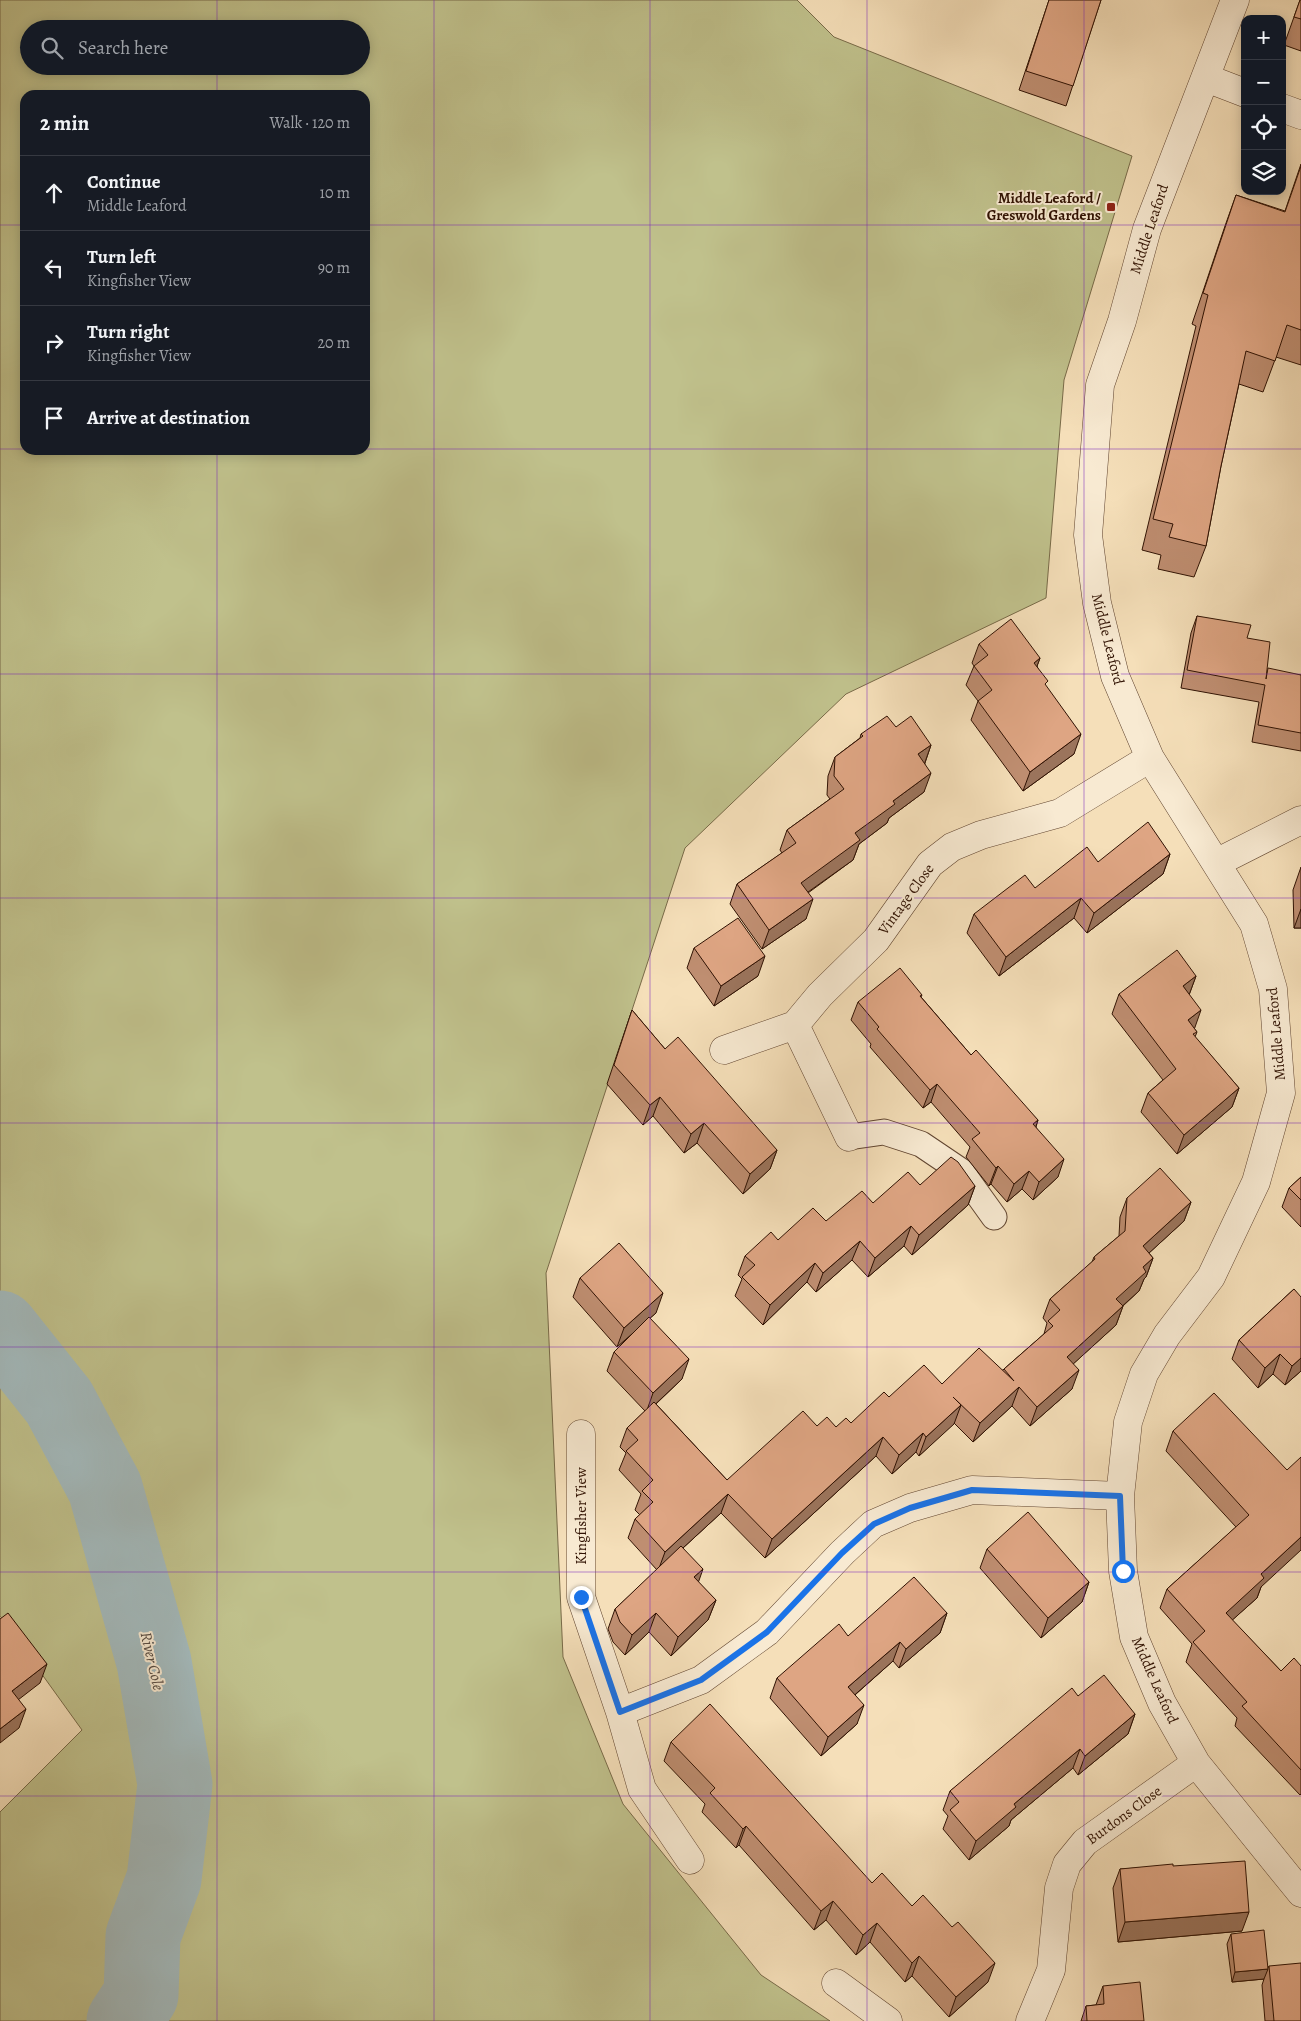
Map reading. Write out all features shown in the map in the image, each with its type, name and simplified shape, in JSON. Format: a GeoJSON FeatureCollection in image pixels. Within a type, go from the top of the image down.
{"type":"FeatureCollection","features":[{"type":"Feature","properties":{"kind":"street","name":"Middle Leaford"},"geometry":{"type":"LineString","coordinates":[[1235,0],[1206,78],[1187,120],[1147,229],[1122,321],[1100,385],[1088,535],[1097,603],[1115,676],[1150,758],[1254,924],[1273,989],[1291,1095],[1256,1182],[1211,1277],[1167,1335],[1144,1374],[1128,1422],[1120,1496],[1123,1571],[1134,1637],[1162,1703],[1196,1763],[1301,1893]]}},
{"type":"Feature","properties":{"kind":"street"},"geometry":{"type":"LineString","coordinates":[[1206,78],[1241,91]]}},
{"type":"Feature","properties":{"kind":"street"},"geometry":{"type":"LineString","coordinates":[[1286,109],[1301,115]]}},
{"type":"Feature","properties":{"kind":"street","name":"Vintage Close"},"geometry":{"type":"LineString","coordinates":[[795,1025],[820,995],[876,940],[930,864],[952,847],[981,835],[1060,813],[1150,758]]}},
{"type":"Feature","properties":{"kind":"street"},"geometry":{"type":"LineString","coordinates":[[1216,863],[1301,820]]}},
{"type":"Feature","properties":{"kind":"street"},"geometry":{"type":"LineString","coordinates":[[724,1050],[795,1025],[849,1137]]}},
{"type":"Feature","properties":{"kind":"street","name":"Kingfisher View"},"geometry":{"type":"LineString","coordinates":[[582,1434],[581,1597],[620,1712],[642,1789],[690,1860]]}},
{"type":"Feature","properties":{"kind":"street"},"geometry":{"type":"LineString","coordinates":[[620,1712],[701,1680],[767,1632],[842,1553],[874,1524],[910,1508],[972,1490],[1120,1496]]}},
{"type":"Feature","properties":{"kind":"street","name":"Burdons Close"},"geometry":{"type":"LineString","coordinates":[[1030,2021],[1051,1970],[1059,1888],[1067,1864],[1085,1842],[1196,1763]]}},
{"type":"Feature","properties":{"kind":"street"},"geometry":{"type":"LineString","coordinates":[[836,1983],[888,2021]]}},
{"type":"Feature","properties":{"kind":"lane"},"geometry":{"type":"LineString","coordinates":[[849,1137],[884,1132],[921,1144],[961,1171],[994,1217]]}},
{"type":"Feature","properties":{"kind":"green space"},"geometry":{"type":"Polygon","coordinates":[[[0,0],[797,0],[834,37],[1132,156],[1064,380],[1046,598],[846,694],[685,848],[546,1273],[563,1657],[623,1804],[761,1975],[830,2021],[0,2021],[0,1812],[82,1730],[0,1616],[0,0]]]}},
{"type":"Feature","properties":{"kind":"building"},"geometry":{"type":"Polygon","coordinates":[[[1049,0],[1101,0],[1073,86],[1026,71],[1049,0]]]}},
{"type":"Feature","properties":{"kind":"building"},"geometry":{"type":"Polygon","coordinates":[[[1301,0],[1301,19],[1294,17],[1301,0]]]}},
{"type":"Feature","properties":{"kind":"building"},"geometry":{"type":"Polygon","coordinates":[[[1301,166],[1301,330],[1287,325],[1275,361],[1246,351],[1206,546],[1169,537],[1173,524],[1153,519],[1208,295],[1203,293],[1236,195],[1285,212],[1301,166]]]}},
{"type":"Feature","properties":{"kind":"building"},"geometry":{"type":"Polygon","coordinates":[[[1197,616],[1251,625],[1247,638],[1270,642],[1266,679],[1268,668],[1301,675],[1301,733],[1258,725],[1265,685],[1187,670],[1197,616]]]}},
{"type":"Feature","properties":{"kind":"building"},"geometry":{"type":"Polygon","coordinates":[[[1011,619],[1040,658],[1034,663],[1048,681],[1045,684],[1081,734],[1030,772],[978,701],[992,690],[974,666],[988,655],[979,644],[1011,619]]]}},
{"type":"Feature","properties":{"kind":"building"},"geometry":{"type":"Polygon","coordinates":[[[887,716],[896,727],[911,716],[931,745],[918,754],[931,773],[893,801],[895,804],[855,833],[860,840],[801,883],[813,899],[769,930],[737,884],[796,843],[787,830],[844,789],[834,776],[835,757],[863,736],[861,734],[887,716]]]}},
{"type":"Feature","properties":{"kind":"building"},"geometry":{"type":"Polygon","coordinates":[[[1148,822],[1170,854],[1094,913],[1081,898],[1006,957],[974,914],[1025,875],[1035,888],[1087,847],[1098,862],[1148,822]]]}},
{"type":"Feature","properties":{"kind":"building"},"geometry":{"type":"Polygon","coordinates":[[[738,918],[765,956],[721,986],[694,948],[738,918]]]}},
{"type":"Feature","properties":{"kind":"building"},"geometry":{"type":"Polygon","coordinates":[[[1177,950],[1196,976],[1183,986],[1201,1010],[1188,1020],[1197,1032],[1193,1034],[1239,1088],[1184,1135],[1148,1093],[1176,1069],[1119,994],[1177,950]]]}},
{"type":"Feature","properties":{"kind":"building"},"geometry":{"type":"Polygon","coordinates":[[[900,968],[922,995],[920,996],[971,1055],[976,1050],[1038,1120],[1033,1124],[1064,1159],[1039,1182],[1029,1171],[1014,1184],[998,1166],[996,1168],[972,1139],[980,1133],[937,1084],[930,1090],[877,1029],[879,1027],[858,1002],[900,968]]]}},
{"type":"Feature","properties":{"kind":"building"},"geometry":{"type":"Polygon","coordinates":[[[632,1010],[665,1049],[678,1037],[777,1150],[750,1174],[704,1123],[691,1134],[660,1097],[650,1105],[614,1065],[632,1010]]]}},
{"type":"Feature","properties":{"kind":"building"},"geometry":{"type":"Polygon","coordinates":[[[951,1157],[958,1162],[975,1186],[919,1235],[911,1226],[875,1258],[860,1241],[823,1273],[815,1263],[770,1305],[742,1277],[755,1265],[745,1256],[771,1232],[778,1240],[813,1208],[826,1221],[862,1191],[873,1203],[908,1172],[920,1185],[951,1157]]]}},
{"type":"Feature","properties":{"kind":"building"},"geometry":{"type":"Polygon","coordinates":[[[1160,1168],[1191,1202],[1143,1246],[1153,1258],[1143,1267],[1146,1272],[1116,1299],[1123,1306],[1067,1357],[1079,1370],[1037,1407],[1019,1387],[980,1423],[953,1397],[961,1405],[926,1437],[923,1433],[899,1455],[883,1437],[772,1539],[728,1494],[665,1552],[635,1519],[653,1502],[642,1491],[653,1480],[626,1451],[638,1440],[627,1428],[654,1402],[727,1480],[803,1411],[817,1426],[827,1417],[836,1427],[846,1418],[851,1423],[884,1392],[889,1397],[924,1365],[942,1384],[979,1348],[1014,1381],[1004,1369],[1053,1326],[1048,1321],[1060,1310],[1050,1299],[1095,1259],[1094,1257],[1125,1231],[1127,1198],[1160,1168]]]}},
{"type":"Feature","properties":{"kind":"building"},"geometry":{"type":"Polygon","coordinates":[[[1301,1177],[1301,1200],[1289,1188],[1301,1177]]]}},
{"type":"Feature","properties":{"kind":"building"},"geometry":{"type":"Polygon","coordinates":[[[619,1243],[663,1293],[624,1328],[580,1278],[619,1243]]]}},
{"type":"Feature","properties":{"kind":"building"},"geometry":{"type":"Polygon","coordinates":[[[1294,1289],[1301,1297],[1301,1358],[1292,1366],[1280,1354],[1265,1368],[1239,1340],[1294,1289]]]}},
{"type":"Feature","properties":{"kind":"building"},"geometry":{"type":"Polygon","coordinates":[[[649,1317],[689,1359],[653,1393],[614,1352],[649,1317]]]}},
{"type":"Feature","properties":{"kind":"building"},"geometry":{"type":"Polygon","coordinates":[[[1214,1393],[1287,1470],[1301,1457],[1301,1537],[1261,1574],[1264,1578],[1226,1613],[1281,1671],[1294,1658],[1301,1666],[1301,1770],[1242,1706],[1247,1702],[1193,1642],[1205,1631],[1167,1589],[1249,1515],[1173,1431],[1214,1393]]]}},
{"type":"Feature","properties":{"kind":"building"},"geometry":{"type":"Polygon","coordinates":[[[1028,1512],[1089,1582],[1048,1618],[987,1549],[1028,1512]]]}},
{"type":"Feature","properties":{"kind":"building"},"geometry":{"type":"Polygon","coordinates":[[[681,1546],[703,1569],[694,1577],[716,1600],[678,1637],[656,1613],[632,1635],[620,1622],[615,1609],[681,1546]]]}},
{"type":"Feature","properties":{"kind":"building"},"geometry":{"type":"Polygon","coordinates":[[[914,1577],[947,1613],[906,1649],[900,1642],[848,1687],[864,1705],[828,1737],[777,1678],[839,1624],[848,1636],[914,1577]]]}},
{"type":"Feature","properties":{"kind":"building"},"geometry":{"type":"Polygon","coordinates":[[[8,1613],[47,1664],[12,1691],[26,1709],[0,1729],[0,1619],[8,1613]]]}},
{"type":"Feature","properties":{"kind":"building"},"geometry":{"type":"Polygon","coordinates":[[[1104,1675],[1135,1714],[1085,1756],[1080,1749],[1014,1804],[1016,1807],[976,1841],[950,1810],[959,1802],[950,1791],[1072,1688],[1078,1696],[1104,1675]]]}},
{"type":"Feature","properties":{"kind":"building"},"geometry":{"type":"Polygon","coordinates":[[[710,1704],[872,1883],[882,1873],[912,1906],[923,1895],[952,1927],[958,1922],[995,1963],[956,1997],[919,1956],[912,1963],[877,1923],[863,1935],[833,1901],[821,1911],[746,1826],[743,1829],[710,1793],[715,1788],[671,1742],[710,1704]]]}},
{"type":"Feature","properties":{"kind":"building"},"geometry":{"type":"Polygon","coordinates":[[[1245,1861],[1249,1912],[1125,1922],[1120,1869],[1173,1864],[1173,1866],[1245,1861]]]}},
{"type":"Feature","properties":{"kind":"building"},"geometry":{"type":"Polygon","coordinates":[[[1264,1930],[1268,1969],[1235,1972],[1231,1934],[1264,1930]]]}},
{"type":"Feature","properties":{"kind":"building"},"geometry":{"type":"Polygon","coordinates":[[[1301,1963],[1301,2021],[1274,2021],[1269,1966],[1301,1963]]]}},
{"type":"Feature","properties":{"kind":"building"},"geometry":{"type":"Polygon","coordinates":[[[1140,1982],[1144,2021],[1087,2021],[1086,2006],[1104,2004],[1103,1986],[1140,1982]]]}},
{"type":"Feature","properties":{"kind":"waterway","name":"River Cole"},"geometry":{"type":"LineString","coordinates":[[0,1328],[59,1402],[105,1488],[154,1662],[175,1784],[164,1879],[143,1936],[141,1995],[124,2021]]}},
{"type":"Feature","properties":{"kind":"place","name":"Middle Leaford / Greswold Gardens"},"geometry":{"type":"Point","coordinates":[1111,207]}},
{"type":"Feature","properties":{"kind":"route"},"geometry":{"type":"LineString","coordinates":[[581,1597],[620,1712],[701,1680],[767,1632],[842,1553],[874,1524],[910,1508],[972,1490],[1120,1496],[1123,1571]]}}]}
